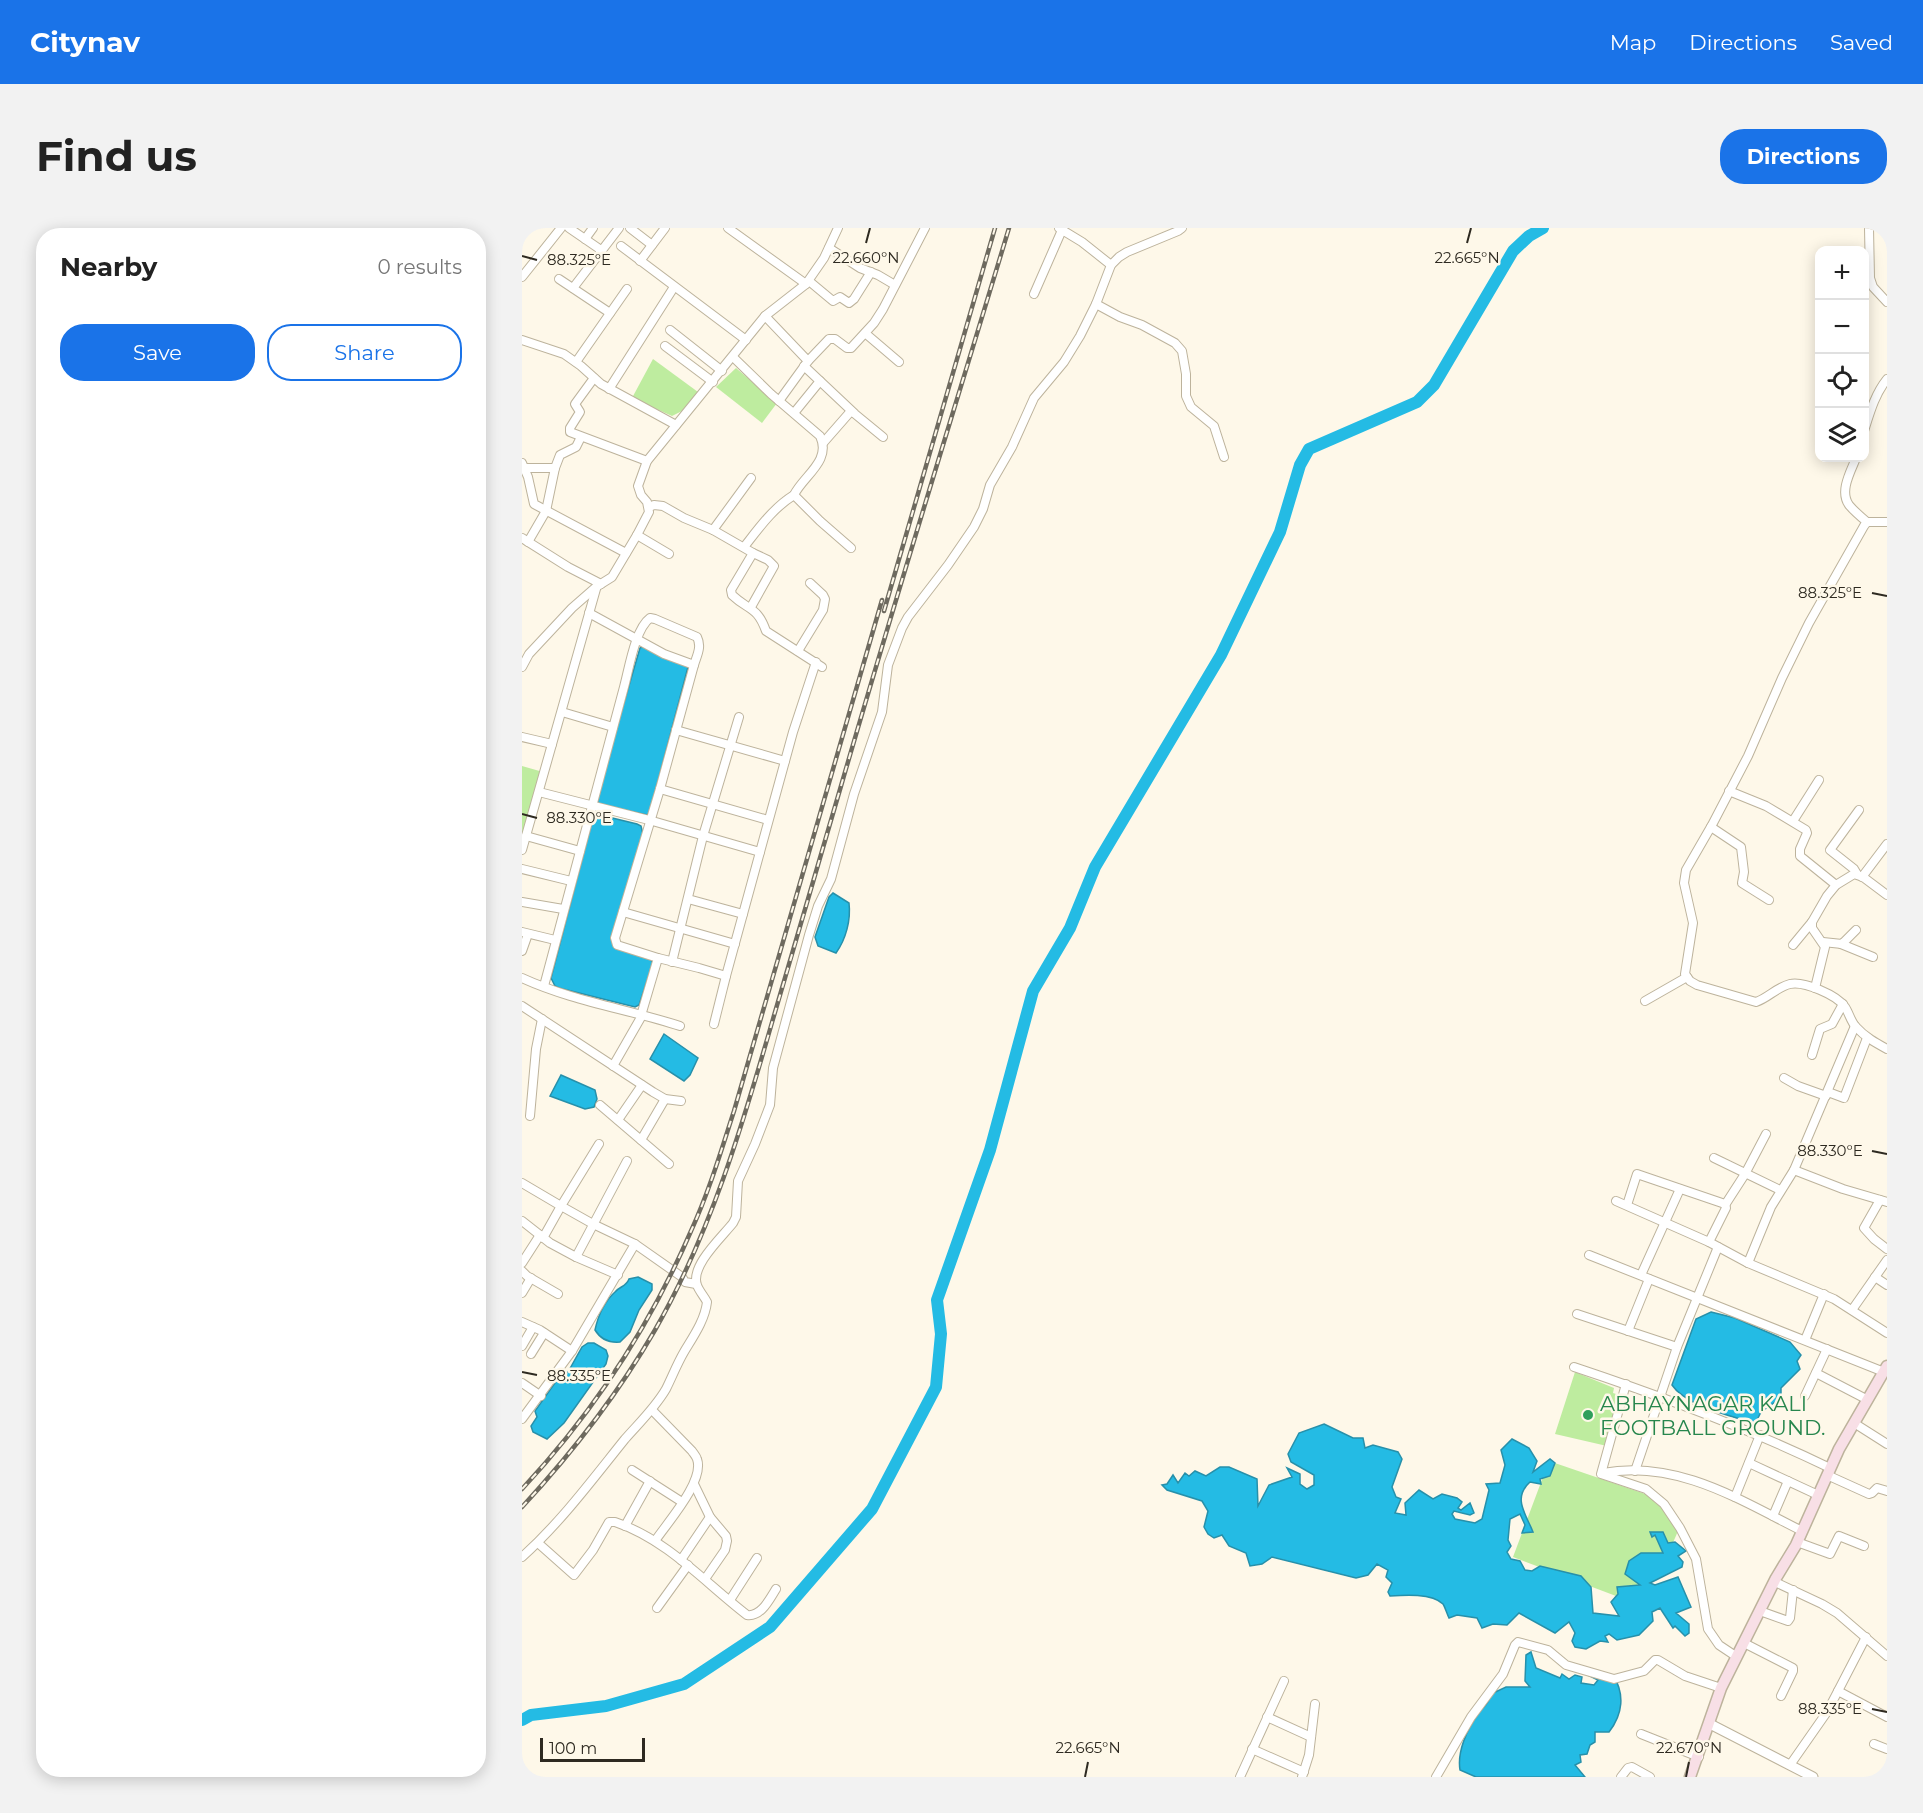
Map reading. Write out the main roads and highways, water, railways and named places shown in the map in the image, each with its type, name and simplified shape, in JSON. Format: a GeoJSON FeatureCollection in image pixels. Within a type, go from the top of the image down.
{"type":"FeatureCollection","features":[{"type":"Feature","properties":{"kind":"main road"},"geometry":{"type":"LineString","coordinates":[[1690,1777],[1721,1688],[1797,1542],[1854,1423],[1885,1369]]}},
{"type":"Feature","properties":{"kind":"water"},"geometry":{"type":"Polygon","coordinates":[[[644,646],[688,667],[650,812],[647,815],[598,804],[597,795],[640,648],[644,646]]]}},
{"type":"Feature","properties":{"kind":"water"},"geometry":{"type":"Polygon","coordinates":[[[600,815],[637,824],[641,826],[643,834],[614,947],[648,956],[653,963],[639,1005],[635,1007],[559,988],[555,986],[551,978],[593,817],[600,815]]]}},
{"type":"Feature","properties":{"kind":"water"},"geometry":{"type":"Polygon","coordinates":[[[833,893],[849,903],[845,936],[836,953],[818,946],[815,937],[829,897],[833,893]]]}},
{"type":"Feature","properties":{"kind":"water"},"geometry":{"type":"Polygon","coordinates":[[[664,1034],[698,1058],[690,1075],[684,1081],[650,1059],[664,1034]]]}},
{"type":"Feature","properties":{"kind":"water"},"geometry":{"type":"Polygon","coordinates":[[[561,1075],[595,1090],[597,1099],[594,1107],[585,1109],[550,1096],[561,1075]]]}},
{"type":"Feature","properties":{"kind":"water"},"geometry":{"type":"Polygon","coordinates":[[[638,1277],[652,1284],[652,1290],[639,1310],[630,1332],[620,1342],[606,1340],[595,1330],[602,1309],[611,1296],[629,1279],[638,1277]]]}},
{"type":"Feature","properties":{"kind":"water"},"geometry":{"type":"Polygon","coordinates":[[[1711,1312],[1735,1318],[1790,1342],[1801,1355],[1797,1361],[1800,1369],[1781,1388],[1781,1398],[1761,1412],[1756,1422],[1730,1416],[1697,1404],[1678,1392],[1672,1385],[1696,1319],[1711,1312]]]}},
{"type":"Feature","properties":{"kind":"water"},"geometry":{"type":"Polygon","coordinates":[[[588,1343],[594,1343],[606,1350],[608,1356],[606,1364],[564,1423],[547,1439],[533,1432],[531,1426],[537,1417],[535,1411],[557,1380],[568,1372],[582,1347],[588,1343]]]}},
{"type":"Feature","properties":{"kind":"water"},"geometry":{"type":"Polygon","coordinates":[[[1324,1424],[1353,1438],[1363,1438],[1365,1448],[1373,1445],[1398,1452],[1402,1459],[1392,1487],[1396,1497],[1401,1499],[1395,1513],[1406,1515],[1405,1503],[1419,1490],[1433,1499],[1442,1494],[1457,1498],[1462,1502],[1458,1508],[1461,1510],[1470,1503],[1474,1513],[1470,1515],[1454,1511],[1452,1514],[1455,1519],[1475,1523],[1482,1519],[1489,1490],[1486,1484],[1500,1483],[1505,1465],[1501,1450],[1512,1439],[1529,1448],[1537,1461],[1533,1472],[1550,1459],[1555,1463],[1550,1476],[1540,1479],[1541,1484],[1530,1482],[1522,1494],[1522,1506],[1533,1532],[1522,1533],[1525,1525],[1520,1514],[1510,1519],[1508,1540],[1511,1546],[1507,1552],[1511,1559],[1520,1561],[1525,1570],[1532,1571],[1540,1566],[1581,1576],[1591,1587],[1593,1613],[1619,1616],[1611,1602],[1618,1594],[1617,1587],[1640,1585],[1625,1574],[1629,1561],[1641,1553],[1663,1553],[1655,1535],[1652,1537],[1650,1532],[1663,1532],[1668,1543],[1675,1542],[1686,1551],[1678,1556],[1683,1562],[1682,1567],[1650,1583],[1655,1585],[1678,1577],[1691,1607],[1676,1613],[1689,1624],[1689,1633],[1685,1636],[1675,1626],[1673,1628],[1660,1608],[1652,1612],[1653,1621],[1639,1635],[1617,1640],[1609,1634],[1605,1636],[1608,1642],[1600,1641],[1586,1649],[1575,1647],[1572,1641],[1575,1633],[1569,1622],[1555,1633],[1519,1613],[1507,1625],[1493,1624],[1482,1628],[1477,1618],[1457,1615],[1449,1618],[1443,1604],[1438,1600],[1418,1596],[1390,1596],[1388,1592],[1392,1583],[1386,1577],[1388,1570],[1377,1564],[1368,1575],[1356,1578],[1272,1557],[1262,1564],[1250,1566],[1246,1553],[1229,1546],[1222,1535],[1214,1538],[1208,1534],[1204,1527],[1208,1511],[1202,1501],[1167,1490],[1162,1485],[1167,1484],[1173,1475],[1178,1483],[1185,1473],[1189,1476],[1195,1471],[1206,1476],[1220,1467],[1229,1467],[1257,1479],[1258,1506],[1269,1485],[1292,1477],[1287,1468],[1300,1474],[1300,1484],[1307,1489],[1314,1485],[1314,1475],[1291,1462],[1288,1454],[1299,1433],[1324,1424]]]}},
{"type":"Feature","properties":{"kind":"water"},"geometry":{"type":"Polygon","coordinates":[[[1531,1652],[1536,1668],[1560,1678],[1562,1674],[1569,1679],[1575,1675],[1582,1677],[1581,1683],[1594,1685],[1598,1680],[1590,1676],[1613,1675],[1617,1682],[1621,1704],[1614,1725],[1609,1732],[1595,1732],[1595,1742],[1590,1745],[1587,1754],[1580,1755],[1581,1762],[1575,1765],[1585,1777],[1476,1777],[1460,1770],[1461,1748],[1474,1720],[1491,1694],[1506,1687],[1530,1687],[1525,1681],[1526,1655],[1531,1652]]]}},
{"type":"Feature","properties":{"kind":"waterway"},"geometry":{"type":"LineString","coordinates":[[522,1720],[531,1715],[606,1706],[684,1684],[770,1627],[872,1509],[936,1387],[941,1334],[937,1300],[990,1150],[1033,991],[1070,928],[1095,867],[1221,655],[1280,532],[1300,465],[1309,449],[1417,402],[1434,385],[1513,251],[1529,236],[1543,228]]}},
{"type":"Feature","properties":{"kind":"railway"},"geometry":{"type":"LineString","coordinates":[[884,611],[995,228]]}},
{"type":"Feature","properties":{"kind":"railway"},"geometry":{"type":"LineString","coordinates":[[522,1507],[559,1466],[641,1354],[675,1293],[709,1217],[737,1139],[882,646],[1009,228]]}},
{"type":"Feature","properties":{"kind":"railway"},"geometry":{"type":"LineString","coordinates":[[522,1489],[573,1430],[618,1367],[657,1301],[697,1216],[734,1111],[882,600]]}},
{"type":"Feature","properties":{"kind":"place","name":"ABHAYNAGAR KALI FOOTBALL GROUND."},"geometry":{"type":"Point","coordinates":[1588,1415]}}]}
